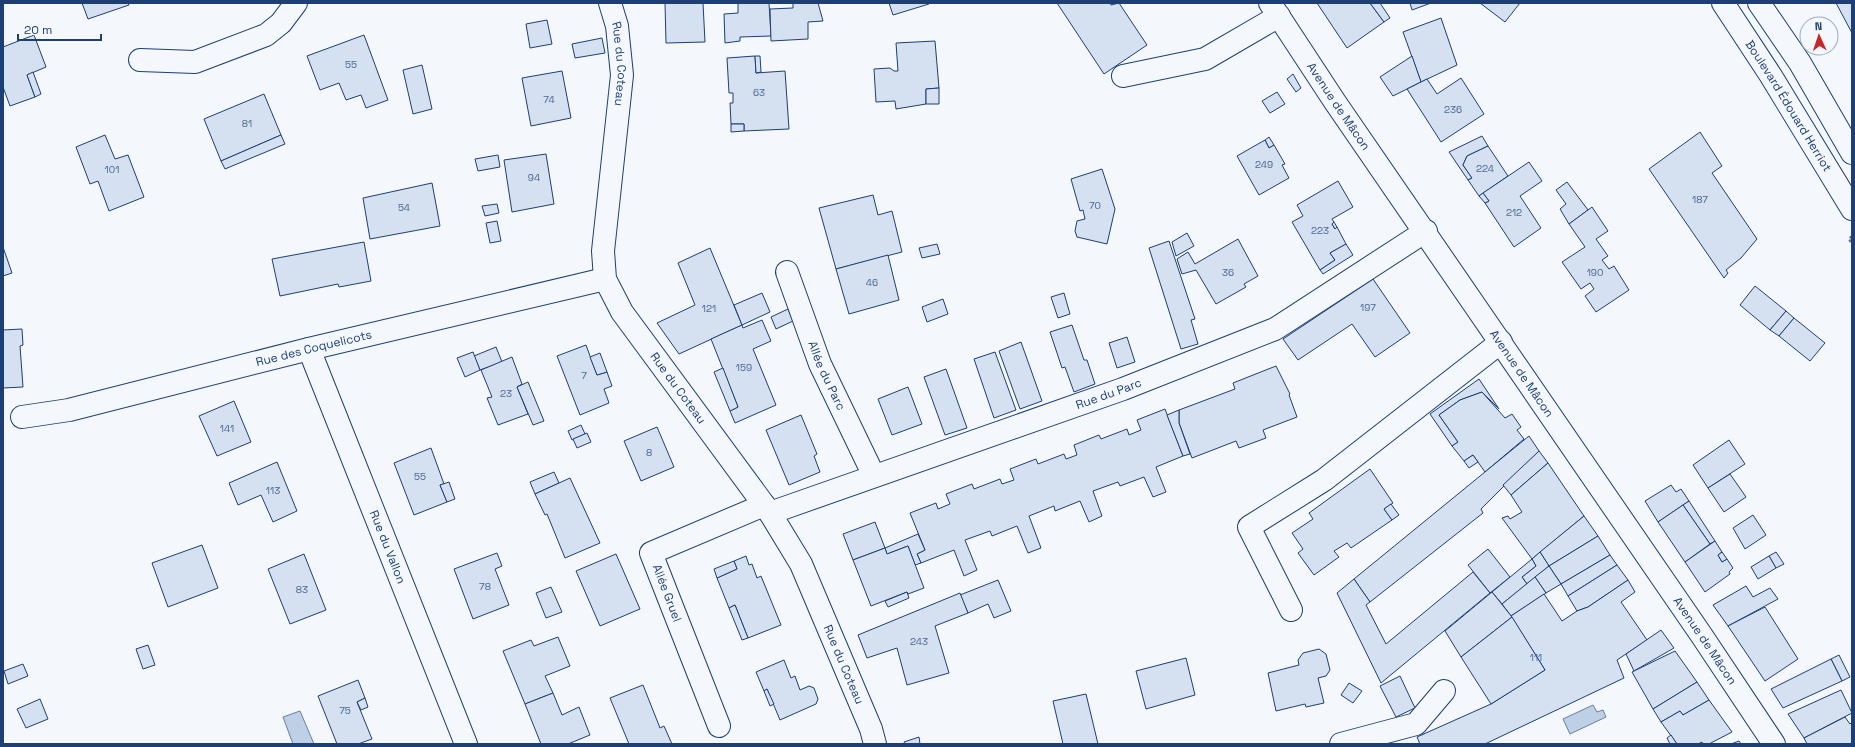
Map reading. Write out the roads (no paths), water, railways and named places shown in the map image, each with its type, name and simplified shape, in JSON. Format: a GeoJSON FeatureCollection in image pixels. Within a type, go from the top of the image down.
{"type":"FeatureCollection","features":[{"type":"Feature","properties":{"kind":"street"},"geometry":{"type":"LineString","coordinates":[[140,60],[195,62],[266,35],[281,23],[296,3]]}},
{"type":"Feature","properties":{"kind":"street","name":"Rue du Coteau"},"geometry":{"type":"LineString","coordinates":[[610,3],[617,26],[622,75],[603,251],[605,279],[622,312],[767,509],[801,564],[871,729],[875,744]]}},
{"type":"Feature","properties":{"kind":"street","name":"Boulevard Édouard Herriot"},"geometry":{"type":"LineString","coordinates":[[1723,3],[1771,76],[1852,210]]}},
{"type":"Feature","properties":{"kind":"street"},"geometry":{"type":"LineString","coordinates":[[1759,3],[1800,63],[1852,153]]}},
{"type":"Feature","properties":{"kind":"street"},"geometry":{"type":"LineString","coordinates":[[1123,76],[1204,59],[1274,9]]}},
{"type":"Feature","properties":{"kind":"street","name":"Avenue de Mâcon"},"geometry":{"type":"LineString","coordinates":[[1274,9],[1335,102],[1426,231],[1774,744]]}},
{"type":"Feature","properties":{"kind":"street"},"geometry":{"type":"LineString","coordinates":[[1826,108],[1852,129]]}},
{"type":"Feature","properties":{"kind":"street","name":"Rue du Parc"},"geometry":{"type":"LineString","coordinates":[[767,509],[874,476],[1122,388],[1275,329],[1426,231]]}},
{"type":"Feature","properties":{"kind":"street","name":"Allée du Parc"},"geometry":{"type":"LineString","coordinates":[[787,272],[820,364],[874,476]]}},
{"type":"Feature","properties":{"kind":"street","name":"Rue des Coquelicots"},"geometry":{"type":"LineString","coordinates":[[22,417],[69,410],[309,349],[605,279]]}},
{"type":"Feature","properties":{"kind":"street"},"geometry":{"type":"LineString","coordinates":[[1291,610],[1249,527],[1324,480],[1501,342]]}},
{"type":"Feature","properties":{"kind":"street","name":"Rue du Vallon"},"geometry":{"type":"LineString","coordinates":[[309,349],[466,744]]}},
{"type":"Feature","properties":{"kind":"street","name":"Allée Gruel"},"geometry":{"type":"LineString","coordinates":[[719,726],[651,553],[767,509]]}},
{"type":"Feature","properties":{"kind":"street"},"geometry":{"type":"LineString","coordinates":[[1341,744],[1416,724],[1444,691]]}},
{"type":"Feature","properties":{"kind":"water"},"geometry":{"type":"Polygon","coordinates":[[[1593,705],[1597,712],[1603,710],[1606,717],[1570,734],[1563,719],[1593,705]]]}},
{"type":"Feature","properties":{"kind":"water"},"geometry":{"type":"Polygon","coordinates":[[[300,711],[314,744],[293,744],[283,717],[300,711]]]}}]}
